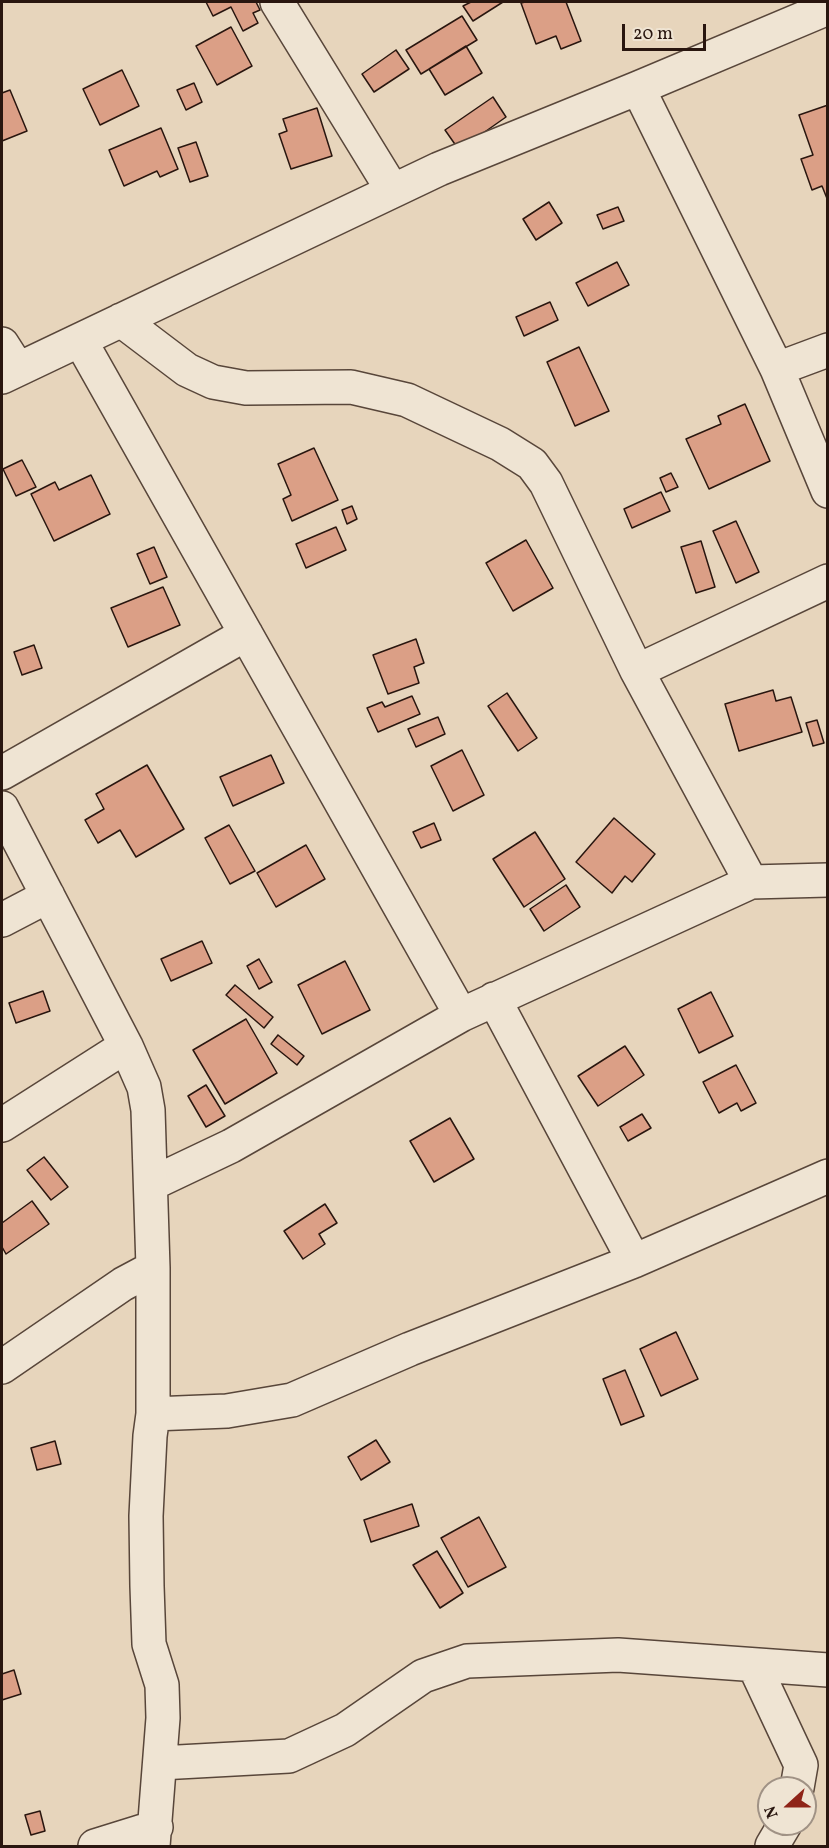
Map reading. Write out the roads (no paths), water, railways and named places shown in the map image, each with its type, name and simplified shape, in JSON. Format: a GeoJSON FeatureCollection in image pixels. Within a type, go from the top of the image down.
{"type":"FeatureCollection","features":[{"type":"Feature","properties":{"kind":"street"},"geometry":{"type":"LineString","coordinates":[[277,2],[393,191]]}},
{"type":"Feature","properties":{"kind":"street"},"geometry":{"type":"LineString","coordinates":[[7,364],[80,340],[440,169],[828,8]]}},
{"type":"Feature","properties":{"kind":"street"},"geometry":{"type":"LineString","coordinates":[[638,88],[777,369],[828,491]]}},
{"type":"Feature","properties":{"kind":"street"},"geometry":{"type":"LineString","coordinates":[[121,320],[187,370],[213,382],[246,388],[351,387],[406,400],[500,444],[532,464],[546,483],[637,670],[751,882]]}},
{"type":"Feature","properties":{"kind":"street"},"geometry":{"type":"LineString","coordinates":[[80,340],[461,1015]]}},
{"type":"Feature","properties":{"kind":"street"},"geometry":{"type":"LineString","coordinates":[[777,369],[828,350]]}},
{"type":"Feature","properties":{"kind":"street"},"geometry":{"type":"LineString","coordinates":[[637,670],[828,581]]}},
{"type":"Feature","properties":{"kind":"street"},"geometry":{"type":"LineString","coordinates":[[2,773],[246,634]]}},
{"type":"Feature","properties":{"kind":"street"},"geometry":{"type":"LineString","coordinates":[[2,808],[126,1046],[144,1087],[148,1110],[153,1268],[153,1414],[146,1516],[149,1644],[162,1685],[163,1718],[160,1763],[154,1837],[95,1846]]}},
{"type":"Feature","properties":{"kind":"street"},"geometry":{"type":"LineString","coordinates":[[151,1184],[231,1146],[461,1015],[751,882],[828,880]]}},
{"type":"Feature","properties":{"kind":"street"},"geometry":{"type":"LineString","coordinates":[[2,920],[48,896]]}},
{"type":"Feature","properties":{"kind":"street"},"geometry":{"type":"LineString","coordinates":[[494,999],[634,1261]]}},
{"type":"Feature","properties":{"kind":"street"},"geometry":{"type":"LineString","coordinates":[[2,1125],[126,1046]]}},
{"type":"Feature","properties":{"kind":"street"},"geometry":{"type":"LineString","coordinates":[[153,1414],[227,1411],[292,1400],[410,1349],[634,1261],[828,1176]]}},
{"type":"Feature","properties":{"kind":"street"},"geometry":{"type":"LineString","coordinates":[[2,1367],[123,1284],[153,1268]]}},
{"type":"Feature","properties":{"kind":"street"},"geometry":{"type":"LineString","coordinates":[[160,1763],[289,1756],[345,1730],[423,1676],[467,1661],[618,1655],[828,1670]]}},
{"type":"Feature","properties":{"kind":"street"},"geometry":{"type":"LineString","coordinates":[[754,1665],[801,1765],[799,1776]]}}]}
